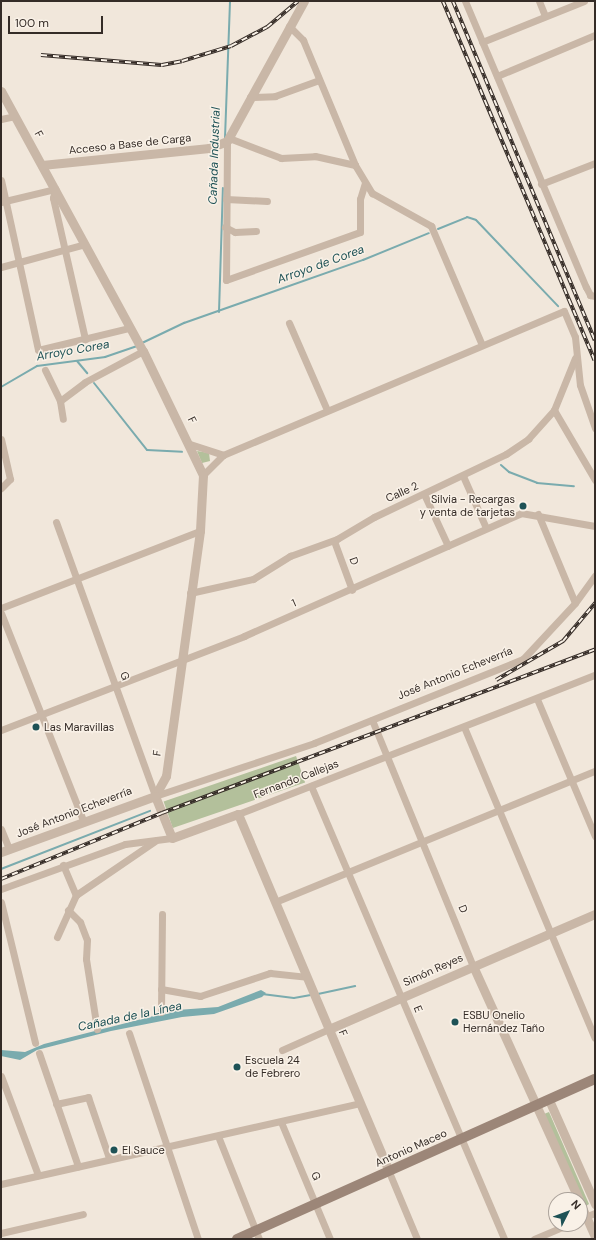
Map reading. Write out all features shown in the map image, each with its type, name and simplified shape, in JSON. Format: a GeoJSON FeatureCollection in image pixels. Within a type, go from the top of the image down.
{"type":"FeatureCollection","features":[{"type":"Feature","properties":{"kind":"main road","name":"Antonio Maceo"},"geometry":{"type":"LineString","coordinates":[[237,1239],[258,1235],[315,1204],[595,1079]]}},
{"type":"Feature","properties":{"kind":"street"},"geometry":{"type":"LineString","coordinates":[[304,1],[250,97],[228,140],[225,227],[226,280],[360,232],[360,199],[365,183]]}},
{"type":"Feature","properties":{"kind":"street"},"geometry":{"type":"LineString","coordinates":[[464,1],[586,287],[594,296]]}},
{"type":"Feature","properties":{"kind":"street"},"geometry":{"type":"LineString","coordinates":[[539,1],[545,16]]}},
{"type":"Feature","properties":{"kind":"street"},"geometry":{"type":"LineString","coordinates":[[482,42],[584,1]]}},
{"type":"Feature","properties":{"kind":"street"},"geometry":{"type":"LineString","coordinates":[[289,26],[304,40],[319,80],[355,165],[372,194],[431,226],[482,345]]}},
{"type":"Feature","properties":{"kind":"street"},"geometry":{"type":"LineString","coordinates":[[497,76],[595,36]]}},
{"type":"Feature","properties":{"kind":"street"},"geometry":{"type":"LineString","coordinates":[[250,97],[275,96],[319,80]]}},
{"type":"Feature","properties":{"kind":"street","name":"F"},"geometry":{"type":"LineString","coordinates":[[1,91],[143,351],[190,444],[203,475],[200,531],[190,593],[166,776],[156,796]]}},
{"type":"Feature","properties":{"kind":"street"},"geometry":{"type":"LineString","coordinates":[[1,119],[15,116]]}},
{"type":"Feature","properties":{"kind":"street"},"geometry":{"type":"LineString","coordinates":[[228,140],[281,158],[315,156],[355,165]]}},
{"type":"Feature","properties":{"kind":"street","name":"Acceso a Base de Carga"},"geometry":{"type":"LineString","coordinates":[[42,164],[209,148],[228,140]]}},
{"type":"Feature","properties":{"kind":"street"},"geometry":{"type":"LineString","coordinates":[[541,184],[595,163]]}},
{"type":"Feature","properties":{"kind":"street"},"geometry":{"type":"LineString","coordinates":[[1,180],[3,202],[19,262],[38,350],[130,328]]}},
{"type":"Feature","properties":{"kind":"street"},"geometry":{"type":"LineString","coordinates":[[3,202],[55,189],[53,198],[63,250],[86,339]]}},
{"type":"Feature","properties":{"kind":"street"},"geometry":{"type":"LineString","coordinates":[[226,199],[267,201]]}},
{"type":"Feature","properties":{"kind":"street"},"geometry":{"type":"LineString","coordinates":[[225,227],[235,232],[256,231]]}},
{"type":"Feature","properties":{"kind":"street"},"geometry":{"type":"LineString","coordinates":[[1,267],[85,244]]}},
{"type":"Feature","properties":{"kind":"street"},"geometry":{"type":"LineString","coordinates":[[203,475],[223,455],[564,311],[575,336],[580,385],[595,428]]}},
{"type":"Feature","properties":{"kind":"street"},"geometry":{"type":"LineString","coordinates":[[289,323],[327,410]]}},
{"type":"Feature","properties":{"kind":"street"},"geometry":{"type":"LineString","coordinates":[[60,401],[85,382],[143,351]]}},
{"type":"Feature","properties":{"kind":"street","name":"Calle 2"},"geometry":{"type":"LineString","coordinates":[[190,593],[253,579],[290,556],[334,541],[374,517],[463,476],[528,439],[554,410],[576,354]]}},
{"type":"Feature","properties":{"kind":"street"},"geometry":{"type":"LineString","coordinates":[[45,370],[60,401],[63,419]]}},
{"type":"Feature","properties":{"kind":"street"},"geometry":{"type":"LineString","coordinates":[[554,410],[595,480]]}},
{"type":"Feature","properties":{"kind":"street"},"geometry":{"type":"LineString","coordinates":[[1,439],[10,479],[1,488]]}},
{"type":"Feature","properties":{"kind":"street"},"geometry":{"type":"LineString","coordinates":[[190,444],[223,455]]}},
{"type":"Feature","properties":{"kind":"street"},"geometry":{"type":"LineString","coordinates":[[463,476],[486,528]]}},
{"type":"Feature","properties":{"kind":"street"},"geometry":{"type":"LineString","coordinates":[[424,494],[448,546]]}},
{"type":"Feature","properties":{"kind":"street","name":"1"},"geometry":{"type":"LineString","coordinates":[[1,730],[182,662],[352,590],[521,513],[538,514],[595,526]]}},
{"type":"Feature","properties":{"kind":"street"},"geometry":{"type":"LineString","coordinates":[[538,514],[576,602]]}},
{"type":"Feature","properties":{"kind":"street","name":"G"},"geometry":{"type":"LineString","coordinates":[[56,522],[172,838]]}},
{"type":"Feature","properties":{"kind":"street"},"geometry":{"type":"LineString","coordinates":[[1,608],[76,577],[200,531]]}},
{"type":"Feature","properties":{"kind":"street","name":"D"},"geometry":{"type":"LineString","coordinates":[[334,541],[352,590]]}},
{"type":"Feature","properties":{"kind":"street","name":"José Antonio Echeverría"},"geometry":{"type":"LineString","coordinates":[[5,851],[83,820],[314,742],[524,659],[576,602],[595,575]]}},
{"type":"Feature","properties":{"kind":"street"},"geometry":{"type":"LineString","coordinates":[[1,613],[83,820]]}},
{"type":"Feature","properties":{"kind":"street","name":"Fernando Callejas"},"geometry":{"type":"LineString","coordinates":[[1,889],[125,844],[172,838],[537,699],[595,675]]}},
{"type":"Feature","properties":{"kind":"street"},"geometry":{"type":"LineString","coordinates":[[537,699],[595,836]]}},
{"type":"Feature","properties":{"kind":"street","name":"D"},"geometry":{"type":"LineString","coordinates":[[372,720],[473,966],[575,1192]]}},
{"type":"Feature","properties":{"kind":"street"},"geometry":{"type":"LineString","coordinates":[[464,727],[497,810],[595,1038]]}},
{"type":"Feature","properties":{"kind":"street"},"geometry":{"type":"LineString","coordinates":[[275,902],[595,771]]}},
{"type":"Feature","properties":{"kind":"street","name":"E"},"geometry":{"type":"LineString","coordinates":[[311,786],[504,1239]]}},
{"type":"Feature","properties":{"kind":"street","name":"F"},"geometry":{"type":"LineString","coordinates":[[238,814],[417,1239]]}},
{"type":"Feature","properties":{"kind":"street"},"geometry":{"type":"LineString","coordinates":[[1,829],[5,851]]}},
{"type":"Feature","properties":{"kind":"street"},"geometry":{"type":"LineString","coordinates":[[57,937],[76,895],[156,840]]}},
{"type":"Feature","properties":{"kind":"street"},"geometry":{"type":"LineString","coordinates":[[64,865],[76,895]]}},
{"type":"Feature","properties":{"kind":"street"},"geometry":{"type":"LineString","coordinates":[[1,902],[35,1043]]}},
{"type":"Feature","properties":{"kind":"street"},"geometry":{"type":"LineString","coordinates":[[68,910],[80,922],[87,940],[86,959],[97,1029]]}},
{"type":"Feature","properties":{"kind":"street"},"geometry":{"type":"LineString","coordinates":[[161,1012],[162,914]]}},
{"type":"Feature","properties":{"kind":"street","name":"Simón Reyes"},"geometry":{"type":"LineString","coordinates":[[282,1050],[595,914]]}},
{"type":"Feature","properties":{"kind":"street"},"geometry":{"type":"LineString","coordinates":[[161,989],[200,996],[270,973],[308,980]]}},
{"type":"Feature","properties":{"kind":"street"},"geometry":{"type":"LineString","coordinates":[[129,1033],[198,1239]]}},
{"type":"Feature","properties":{"kind":"street"},"geometry":{"type":"LineString","coordinates":[[39,1053],[78,1166]]}},
{"type":"Feature","properties":{"kind":"street"},"geometry":{"type":"LineString","coordinates":[[1,1076],[38,1175]]}},
{"type":"Feature","properties":{"kind":"street"},"geometry":{"type":"LineString","coordinates":[[56,1104],[88,1097],[110,1158]]}},
{"type":"Feature","properties":{"kind":"street"},"geometry":{"type":"LineString","coordinates":[[549,1100],[595,1204]]}},
{"type":"Feature","properties":{"kind":"street"},"geometry":{"type":"LineString","coordinates":[[1,1184],[110,1158],[167,1148],[360,1103]]}},
{"type":"Feature","properties":{"kind":"street","name":"G"},"geometry":{"type":"LineString","coordinates":[[281,1122],[330,1239]]}},
{"type":"Feature","properties":{"kind":"street"},"geometry":{"type":"LineString","coordinates":[[218,1136],[258,1235]]}},
{"type":"Feature","properties":{"kind":"street"},"geometry":{"type":"LineString","coordinates":[[1,1233],[83,1214]]}},
{"type":"Feature","properties":{"kind":"street","name":"D"},"geometry":{"type":"LineString","coordinates":[[588,1218],[595,1236]]}},
{"type":"Feature","properties":{"kind":"street"},"geometry":{"type":"LineString","coordinates":[[534,1239],[550,1232]]}},
{"type":"Feature","properties":{"kind":"green space"},"geometry":{"type":"Polygon","coordinates":[[[197,451],[209,453],[210,461],[202,463],[197,451]]]}},
{"type":"Feature","properties":{"kind":"green space"},"geometry":{"type":"Polygon","coordinates":[[[296,756],[305,782],[173,828],[164,802],[296,756]]]}},
{"type":"Feature","properties":{"kind":"green space"},"geometry":{"type":"Polygon","coordinates":[[[549,1112],[584,1192],[580,1192],[544,1114],[549,1112]]]}},
{"type":"Feature","properties":{"kind":"water"},"geometry":{"type":"Polygon","coordinates":[[[261,990],[266,993],[262,997],[214,1014],[182,1017],[111,1031],[37,1050],[20,1060],[1,1056],[1,1050],[25,1052],[44,1044],[177,1010],[218,1007],[261,990]]]}},
{"type":"Feature","properties":{"kind":"waterway","name":"Cañada Industrial"},"geometry":{"type":"LineString","coordinates":[[225,138],[230,1]]}},
{"type":"Feature","properties":{"kind":"waterway","name":"Cañada Industrial"},"geometry":{"type":"LineString","coordinates":[[219,312],[223,188]]}},
{"type":"Feature","properties":{"kind":"waterway","name":"Arroyo de Corea"},"geometry":{"type":"LineString","coordinates":[[438,229],[467,217],[476,220],[558,306]]}},
{"type":"Feature","properties":{"kind":"waterway","name":"Arroyo de Corea"},"geometry":{"type":"LineString","coordinates":[[142,343],[184,323],[363,260],[429,233]]}},
{"type":"Feature","properties":{"kind":"waterway","name":"Arroyo Corea"},"geometry":{"type":"LineString","coordinates":[[1,387],[37,366],[105,357],[137,346]]}},
{"type":"Feature","properties":{"kind":"waterway"},"geometry":{"type":"LineString","coordinates":[[77,361],[87,373]]}},
{"type":"Feature","properties":{"kind":"waterway"},"geometry":{"type":"LineString","coordinates":[[94,383],[147,450],[182,452]]}},
{"type":"Feature","properties":{"kind":"waterway"},"geometry":{"type":"LineString","coordinates":[[501,465],[509,472],[537,483],[574,486]]}},
{"type":"Feature","properties":{"kind":"waterway"},"geometry":{"type":"LineString","coordinates":[[1,869],[150,811]]}},
{"type":"Feature","properties":{"kind":"waterway"},"geometry":{"type":"LineString","coordinates":[[318,994],[355,986]]}},
{"type":"Feature","properties":{"kind":"waterway"},"geometry":{"type":"LineString","coordinates":[[262,994],[294,998],[311,995]]}},
{"type":"Feature","properties":{"kind":"railway"},"geometry":{"type":"LineString","coordinates":[[41,55],[162,65],[182,61],[231,46],[267,27],[298,1]]}},
{"type":"Feature","properties":{"kind":"railway"},"geometry":{"type":"LineString","coordinates":[[443,1],[595,360]]}},
{"type":"Feature","properties":{"kind":"railway"},"geometry":{"type":"LineString","coordinates":[[453,1],[595,341]]}},
{"type":"Feature","properties":{"kind":"railway"},"geometry":{"type":"LineString","coordinates":[[496,680],[563,641],[595,603]]}},
{"type":"Feature","properties":{"kind":"railway"},"geometry":{"type":"LineString","coordinates":[[1,879],[162,813],[595,649]]}},
{"type":"Feature","properties":{"kind":"place","name":"Silvia - Recargas y venta de tarjetas"},"geometry":{"type":"Point","coordinates":[523,506]}},
{"type":"Feature","properties":{"kind":"place","name":"Las Maravillas"},"geometry":{"type":"Point","coordinates":[36,727]}},
{"type":"Feature","properties":{"kind":"place","name":"ESBU Onelio Hernández Taño"},"geometry":{"type":"Point","coordinates":[455,1022]}},
{"type":"Feature","properties":{"kind":"place","name":"Escuela 24 de Febrero"},"geometry":{"type":"Point","coordinates":[237,1067]}},
{"type":"Feature","properties":{"kind":"place","name":"El Sauce"},"geometry":{"type":"Point","coordinates":[114,1150]}},
{"type":"Feature","properties":{"kind":"water label","name":"Cañada de la Línea"},"geometry":{"type":"Point","coordinates":[130,1017]}}]}
